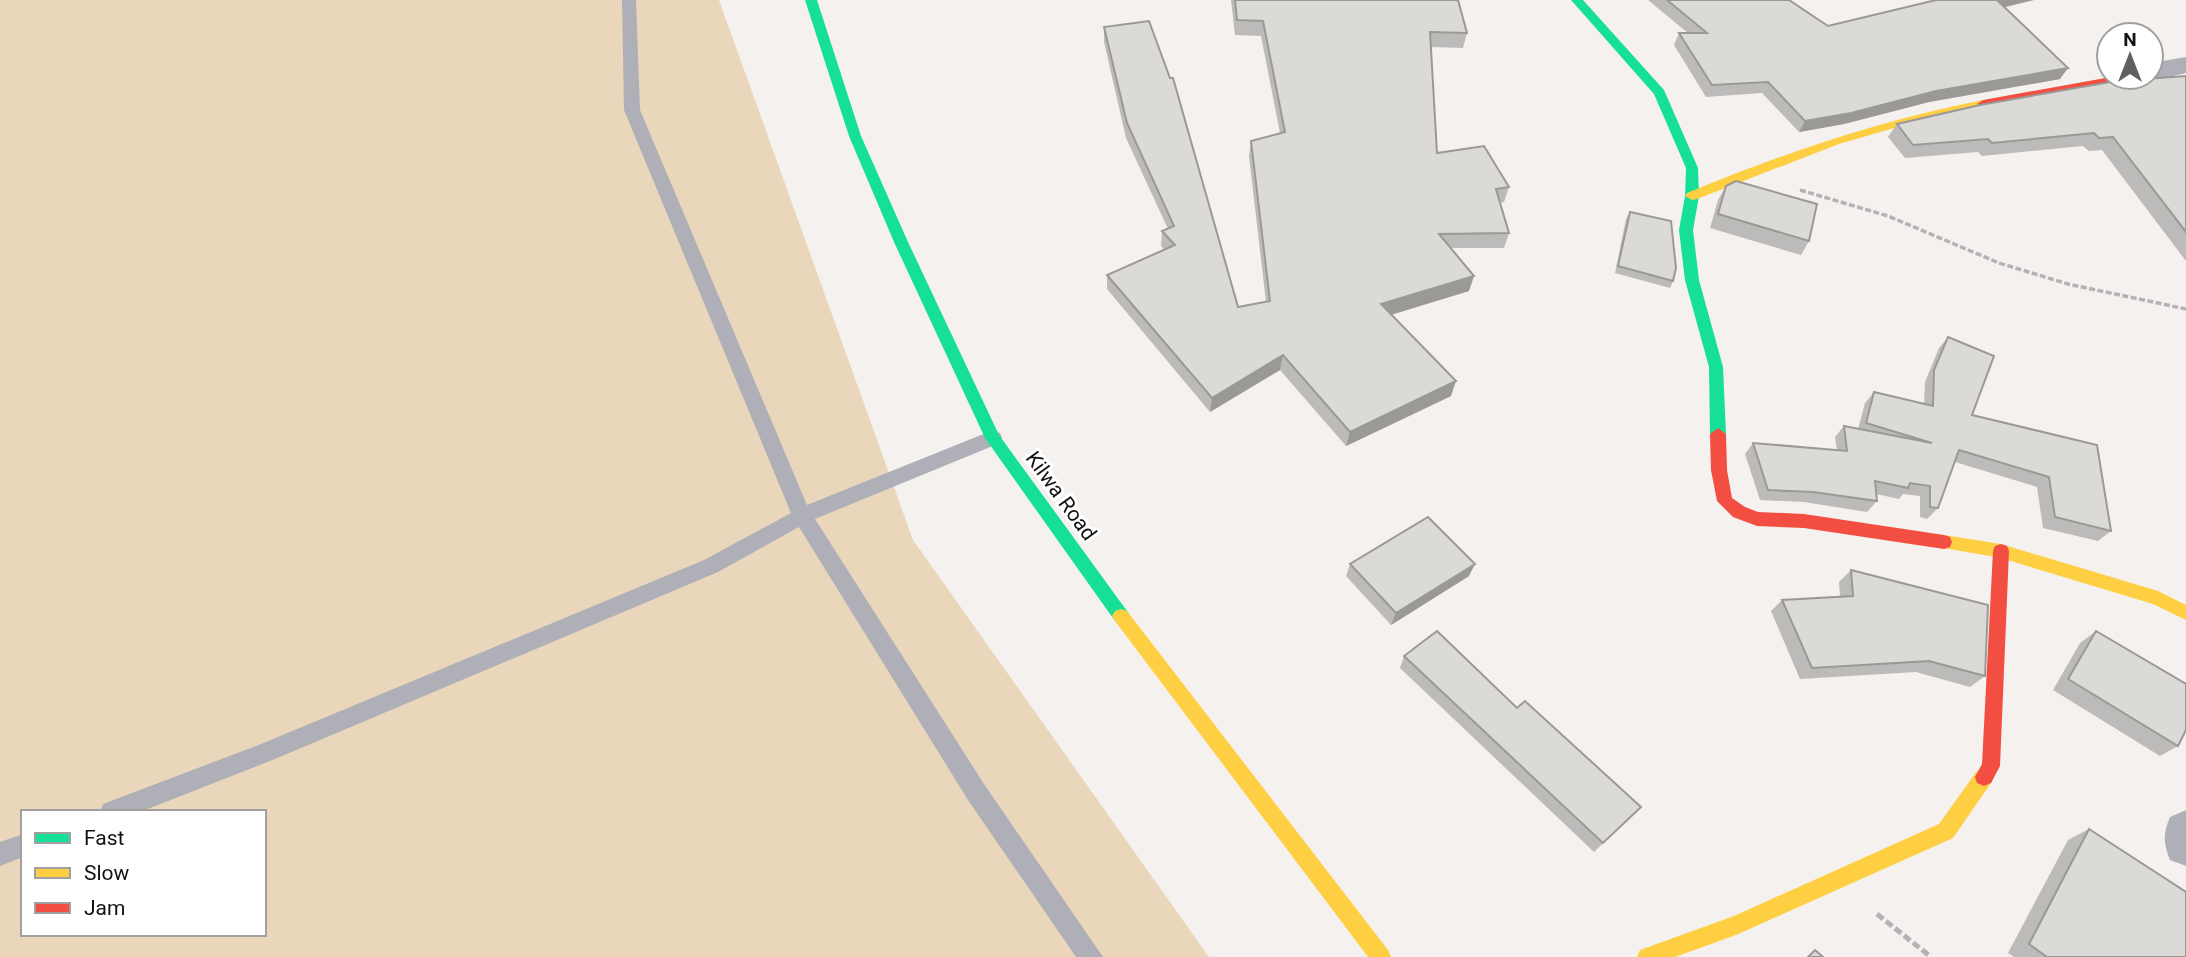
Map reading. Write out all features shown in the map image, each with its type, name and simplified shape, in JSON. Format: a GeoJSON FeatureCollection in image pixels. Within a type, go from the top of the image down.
{"type":"FeatureCollection","features":[{"type":"Feature","properties":{"kind":"main road","name":"Kilwa Road"},"geometry":{"type":"LineString","coordinates":[[811,0],[855,136],[901,242],[993,438],[1113,605],[1381,957]]}},
{"type":"Feature","properties":{"kind":"main road"},"geometry":{"type":"LineString","coordinates":[[1577,0],[1660,93],[1692,167],[1692,196],[1686,230],[1692,280],[1716,367],[1719,470],[1725,501],[1740,512],[1757,519],[1804,521],[2001,551],[2158,598],[2186,613]]}},
{"type":"Feature","properties":{"kind":"main road"},"geometry":{"type":"LineString","coordinates":[[1692,196],[1741,175],[1862,131],[1919,117],[2095,85]]}},
{"type":"Feature","properties":{"kind":"main road"},"geometry":{"type":"LineString","coordinates":[[1647,957],[1736,925],[1946,831],[1990,766],[2001,551]]}},
{"type":"Feature","properties":{"kind":"street"},"geometry":{"type":"LineString","coordinates":[[2165,69],[2186,65]]}},
{"type":"Feature","properties":{"kind":"street"},"geometry":{"type":"LineString","coordinates":[[2186,832],[2186,844]]}},
{"type":"Feature","properties":{"kind":"lane"},"geometry":{"type":"LineString","coordinates":[[629,0],[632,110],[802,516],[976,792],[1091,957]]}},
{"type":"Feature","properties":{"kind":"lane"},"geometry":{"type":"LineString","coordinates":[[116,810],[267,752],[711,566],[802,516],[993,438]]}},
{"type":"Feature","properties":{"kind":"lane"},"geometry":{"type":"LineString","coordinates":[[0,854],[21,846]]}},
{"type":"Feature","properties":{"kind":"path"},"geometry":{"type":"LineString","coordinates":[[1741,175],[1888,216],[1999,263],[2068,284],[2186,309]]}},
{"type":"Feature","properties":{"kind":"path"},"geometry":{"type":"LineString","coordinates":[[1835,881],[1931,957]]}},
{"type":"Feature","properties":{"kind":"shaded area"},"geometry":{"type":"Polygon","coordinates":[[[0,0],[719,0],[913,540],[1209,957],[0,957],[0,0]]]}},
{"type":"Feature","properties":{"kind":"building"},"geometry":{"type":"Polygon","coordinates":[[[1235,0],[1458,0],[1467,33],[1430,32],[1437,153],[1484,146],[1509,187],[1496,189],[1509,233],[1439,234],[1474,276],[1381,304],[1456,381],[1350,432],[1283,355],[1212,398],[1107,275],[1175,245],[1162,231],[1174,226],[1127,123],[1104,27],[1149,21],[1170,78],[1173,78],[1238,307],[1270,301],[1251,141],[1285,132],[1263,21],[1237,20],[1235,0]]]}},
{"type":"Feature","properties":{"kind":"building"},"geometry":{"type":"Polygon","coordinates":[[[1667,0],[1789,0],[1828,26],[1936,0],[1997,0],[2068,68],[1936,91],[1851,113],[1805,121],[1768,82],[1712,85],[1679,33],[1707,33],[1667,0]]]}},
{"type":"Feature","properties":{"kind":"building"},"geometry":{"type":"Polygon","coordinates":[[[2186,76],[2186,232],[2113,137],[2099,138],[2094,133],[1992,143],[1988,139],[1913,145],[1897,124],[1980,105],[2095,85],[2095,91],[2165,91],[2165,78],[2186,76]]]}},
{"type":"Feature","properties":{"kind":"building"},"geometry":{"type":"Polygon","coordinates":[[[1736,181],[1817,204],[1809,241],[1718,214],[1726,186],[1736,181]]]}},
{"type":"Feature","properties":{"kind":"building"},"geometry":{"type":"Polygon","coordinates":[[[1630,212],[1671,221],[1676,268],[1673,281],[1618,266],[1630,212]]]}},
{"type":"Feature","properties":{"kind":"building"},"geometry":{"type":"Polygon","coordinates":[[[1948,337],[1994,356],[1972,415],[2097,445],[2111,531],[2055,517],[2049,477],[1959,450],[1938,508],[1930,507],[1930,486],[1910,483],[1908,488],[1875,481],[1877,501],[1813,492],[1768,490],[1753,443],[1847,451],[1844,426],[1932,443],[1866,423],[1874,392],[1933,406],[1934,370],[1948,337]]]}},
{"type":"Feature","properties":{"kind":"building"},"geometry":{"type":"Polygon","coordinates":[[[1428,517],[1475,564],[1396,613],[1350,564],[1428,517]]]}},
{"type":"Feature","properties":{"kind":"building"},"geometry":{"type":"Polygon","coordinates":[[[1851,570],[1988,605],[1985,676],[1929,661],[1812,668],[1782,600],[1853,596],[1851,570]]]}},
{"type":"Feature","properties":{"kind":"building"},"geometry":{"type":"Polygon","coordinates":[[[1437,631],[1517,708],[1525,701],[1641,807],[1603,843],[1404,656],[1437,631]]]}},
{"type":"Feature","properties":{"kind":"building"},"geometry":{"type":"Polygon","coordinates":[[[2096,631],[2186,684],[2186,730],[2178,746],[2068,679],[2096,631]]]}},
{"type":"Feature","properties":{"kind":"building"},"geometry":{"type":"Polygon","coordinates":[[[2089,829],[2186,892],[2186,957],[2047,957],[2029,944],[2089,829]]]}},
{"type":"Feature","properties":{"kind":"building"},"geometry":{"type":"Polygon","coordinates":[[[1815,950],[1823,957],[1808,957],[1815,950]]]}},
{"type":"Feature","properties":{"kind":"traffic: fast"},"geometry":{"type":"LineString","coordinates":[[811,0],[855,136],[901,242],[993,438],[1121,616]]}},
{"type":"Feature","properties":{"kind":"traffic: fast"},"geometry":{"type":"LineString","coordinates":[[1577,0],[1660,93],[1692,168],[1692,196],[1686,230],[1692,280],[1716,367],[1718,434]]}},
{"type":"Feature","properties":{"kind":"traffic: slow"},"geometry":{"type":"LineString","coordinates":[[1692,196],[1835,141],[1907,120],[1983,104]]}},
{"type":"Feature","properties":{"kind":"traffic: slow"},"geometry":{"type":"LineString","coordinates":[[1944,542],[2001,551],[2158,598],[2186,613]]}},
{"type":"Feature","properties":{"kind":"traffic: slow"},"geometry":{"type":"LineString","coordinates":[[1121,616],[1381,957]]}},
{"type":"Feature","properties":{"kind":"traffic: slow"},"geometry":{"type":"LineString","coordinates":[[1647,957],[1736,925],[1946,831],[1984,777]]}},
{"type":"Feature","properties":{"kind":"traffic: jam"},"geometry":{"type":"LineString","coordinates":[[1983,104],[2095,84]]}},
{"type":"Feature","properties":{"kind":"traffic: jam"},"geometry":{"type":"LineString","coordinates":[[1718,434],[1719,470],[1725,501],[1739,512],[1757,519],[1804,521],[1944,542]]}},
{"type":"Feature","properties":{"kind":"traffic: jam"},"geometry":{"type":"LineString","coordinates":[[1984,777],[1991,766],[2001,551]]}}]}
